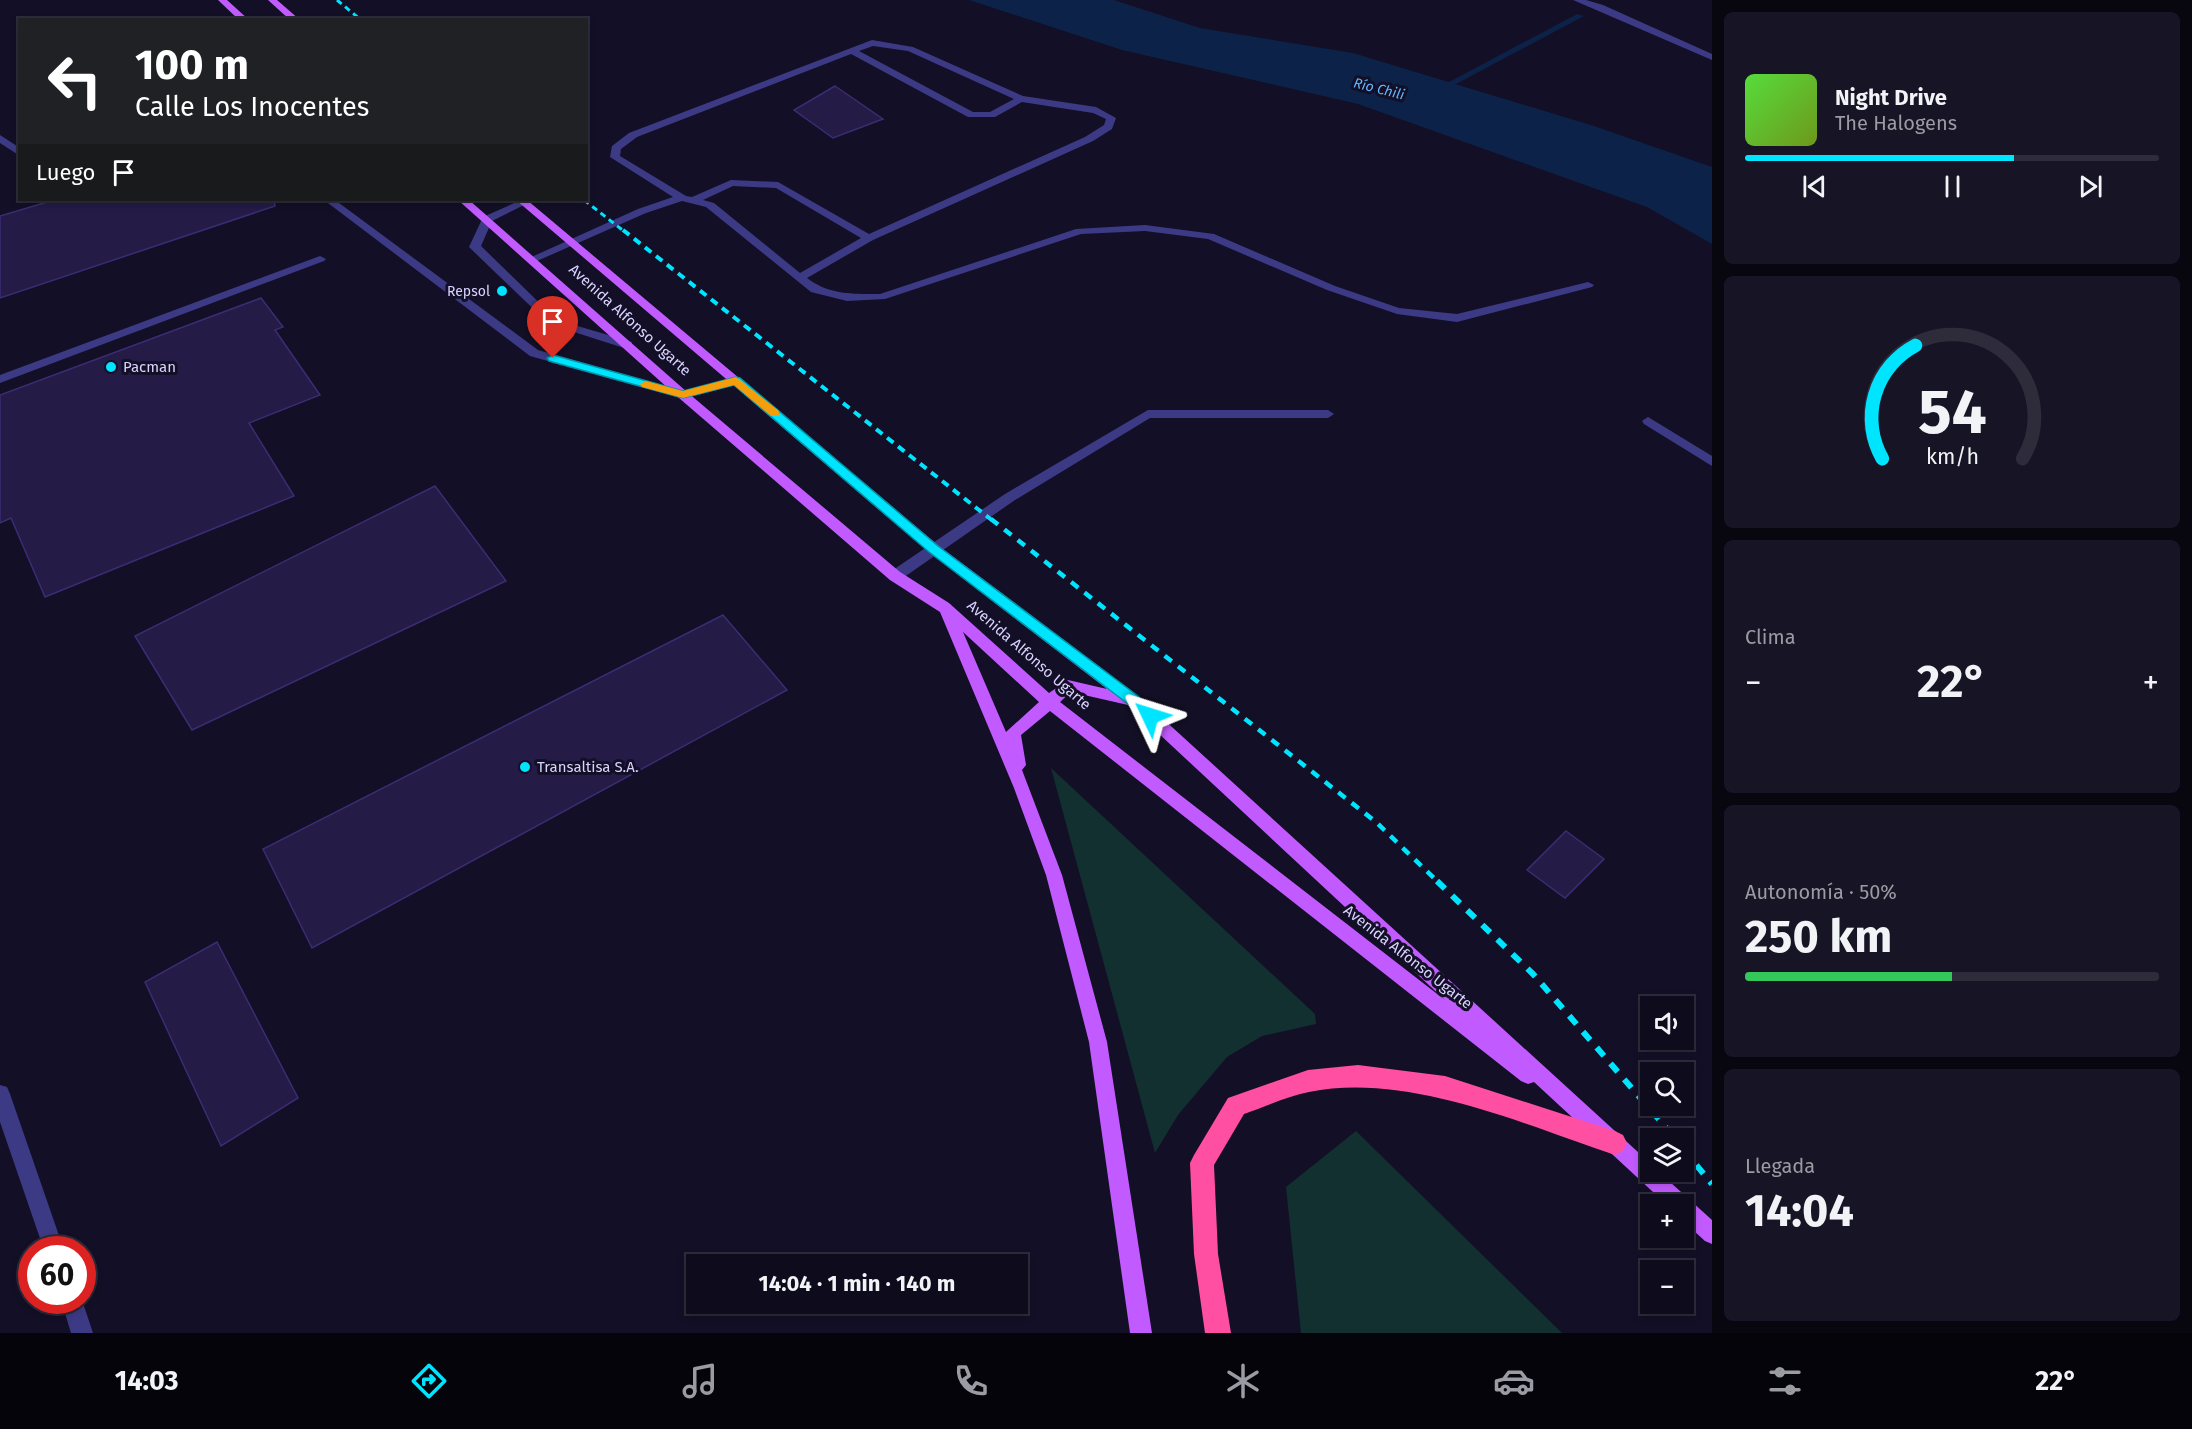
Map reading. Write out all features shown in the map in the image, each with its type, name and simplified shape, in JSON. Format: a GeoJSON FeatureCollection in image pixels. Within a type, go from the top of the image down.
{"type":"FeatureCollection","features":[{"type":"Feature","properties":{"kind":"highway"},"geometry":{"type":"LineString","coordinates":[[1218,1333],[1206,1254],[1202,1163],[1236,1106],[1308,1082],[1358,1076],[1445,1087],[1615,1143]]}},
{"type":"Feature","properties":{"kind":"main road"},"geometry":{"type":"LineString","coordinates":[[222,0],[243,18]]}},
{"type":"Feature","properties":{"kind":"main road"},"geometry":{"type":"LineString","coordinates":[[272,0],[294,18]]}},
{"type":"Feature","properties":{"kind":"main road","name":"Avenida Alfonso Ugarte"},"geometry":{"type":"LineString","coordinates":[[463,201],[487,219],[683,394],[895,576],[944,607],[1048,701],[1615,1143]]}},
{"type":"Feature","properties":{"kind":"main road","name":"Avenida Alfonso Ugarte"},"geometry":{"type":"LineString","coordinates":[[523,201],[934,549],[1133,700],[1669,1194]]}},
{"type":"Feature","properties":{"kind":"main road"},"geometry":{"type":"LineString","coordinates":[[944,607],[1022,788],[1054,875],[1098,1042],[1141,1333]]}},
{"type":"Feature","properties":{"kind":"main road"},"geometry":{"type":"LineString","coordinates":[[1022,788],[1013,733],[1048,701],[1068,686],[1133,700]]}},
{"type":"Feature","properties":{"kind":"main road","name":"Avenida Alfonso Ugarte"},"geometry":{"type":"LineString","coordinates":[[1694,1217],[1712,1234]]}},
{"type":"Feature","properties":{"kind":"street"},"geometry":{"type":"LineString","coordinates":[[1577,0],[1600,7],[1712,57]]}},
{"type":"Feature","properties":{"kind":"street"},"geometry":{"type":"LineString","coordinates":[[799,278],[870,238],[1089,139],[1108,126],[1111,118],[1096,110],[1021,99],[910,49],[872,43],[633,135],[616,148],[615,156],[682,198],[710,205],[799,278],[815,290],[847,298],[881,297],[1080,231],[1145,228],[1210,236],[1331,288],[1397,311],[1457,318],[1588,285]]}},
{"type":"Feature","properties":{"kind":"street"},"geometry":{"type":"LineString","coordinates":[[850,51],[971,115],[992,115],[1021,99]]}},
{"type":"Feature","properties":{"kind":"street"},"geometry":{"type":"LineString","coordinates":[[0,138],[18,152]]}},
{"type":"Feature","properties":{"kind":"street"},"geometry":{"type":"LineString","coordinates":[[695,200],[731,183],[778,185],[870,238]]}},
{"type":"Feature","properties":{"kind":"street"},"geometry":{"type":"LineString","coordinates":[[533,259],[642,211],[682,198]]}},
{"type":"Feature","properties":{"kind":"street"},"geometry":{"type":"LineString","coordinates":[[330,201],[534,353],[683,394],[736,381]]}},
{"type":"Feature","properties":{"kind":"street"},"geometry":{"type":"LineString","coordinates":[[523,201],[487,219],[476,247],[553,322],[628,345]]}},
{"type":"Feature","properties":{"kind":"street"},"geometry":{"type":"LineString","coordinates":[[0,379],[320,259]]}},
{"type":"Feature","properties":{"kind":"street"},"geometry":{"type":"LineString","coordinates":[[895,576],[1010,497],[1148,414],[1328,414]]}},
{"type":"Feature","properties":{"kind":"street"},"geometry":{"type":"LineString","coordinates":[[1648,421],[1712,462]]}},
{"type":"Feature","properties":{"kind":"street"},"geometry":{"type":"LineString","coordinates":[[0,1094],[49,1236]]}},
{"type":"Feature","properties":{"kind":"street"},"geometry":{"type":"LineString","coordinates":[[76,1314],[82,1333]]}},
{"type":"Feature","properties":{"kind":"green space"},"geometry":{"type":"Polygon","coordinates":[[[1051,768],[1315,1014],[1316,1024],[1262,1036],[1227,1057],[1178,1115],[1155,1153],[1051,768]]]}},
{"type":"Feature","properties":{"kind":"green space"},"geometry":{"type":"Polygon","coordinates":[[[1356,1131],[1562,1333],[1301,1333],[1286,1187],[1356,1131]]]}},
{"type":"Feature","properties":{"kind":"water","name":"Río Chili"},"geometry":{"type":"Polygon","coordinates":[[[969,0],[1114,0],[1200,28],[1353,53],[1594,126],[1712,167],[1712,244],[1647,207],[1358,104],[1122,50],[969,0]]]}},
{"type":"Feature","properties":{"kind":"building"},"geometry":{"type":"Polygon","coordinates":[[[835,86],[883,119],[833,138],[794,110],[835,86]]]}},
{"type":"Feature","properties":{"kind":"building"},"geometry":{"type":"Polygon","coordinates":[[[51,201],[274,201],[275,206],[0,298],[0,216],[51,201]]]}},
{"type":"Feature","properties":{"kind":"building"},"geometry":{"type":"Polygon","coordinates":[[[261,298],[283,327],[275,330],[320,395],[249,423],[294,496],[45,597],[11,518],[0,523],[0,395],[261,298]]]}},
{"type":"Feature","properties":{"kind":"building"},"geometry":{"type":"Polygon","coordinates":[[[435,486],[506,581],[192,730],[135,636],[435,486]]]}},
{"type":"Feature","properties":{"kind":"building"},"geometry":{"type":"Polygon","coordinates":[[[723,615],[787,690],[312,948],[263,849],[723,615]]]}},
{"type":"Feature","properties":{"kind":"building"},"geometry":{"type":"Polygon","coordinates":[[[1566,831],[1604,859],[1565,898],[1527,870],[1566,831]]]}},
{"type":"Feature","properties":{"kind":"building"},"geometry":{"type":"Polygon","coordinates":[[[217,942],[298,1098],[221,1146],[145,982],[217,942]]]}},
{"type":"Feature","properties":{"kind":"waterway"},"geometry":{"type":"LineString","coordinates":[[1438,90],[1580,16]]}},
{"type":"Feature","properties":{"kind":"railway"},"geometry":{"type":"LineString","coordinates":[[337,0],[359,18]]}},
{"type":"Feature","properties":{"kind":"railway"},"geometry":{"type":"LineString","coordinates":[[585,201],[625,232]]}},
{"type":"Feature","properties":{"kind":"railway"},"geometry":{"type":"LineString","coordinates":[[623,230],[993,521]]}},
{"type":"Feature","properties":{"kind":"railway"},"geometry":{"type":"LineString","coordinates":[[991,519],[1376,822],[1438,882]]}},
{"type":"Feature","properties":{"kind":"railway"},"geometry":{"type":"LineString","coordinates":[[1437,881],[1533,974],[1666,1128]]}},
{"type":"Feature","properties":{"kind":"railway"},"geometry":{"type":"LineString","coordinates":[[1694,1162],[1712,1184]]}},
{"type":"Feature","properties":{"kind":"slow traffic"},"geometry":{"type":"LineString","coordinates":[[646,384],[683,394],[736,381],[775,414]]}},
{"type":"Feature","properties":{"kind":"place","name":"Repsol"},"geometry":{"type":"Point","coordinates":[502,291]}},
{"type":"Feature","properties":{"kind":"place","name":"Pacman"},"geometry":{"type":"Point","coordinates":[111,367]}},
{"type":"Feature","properties":{"kind":"place","name":"Transaltisa S.A."},"geometry":{"type":"Point","coordinates":[525,767]}},
{"type":"Feature","properties":{"kind":"route"},"geometry":{"type":"LineString","coordinates":[[553,358],[683,394],[736,381],[934,549],[1133,700],[1150,716]]}}]}
